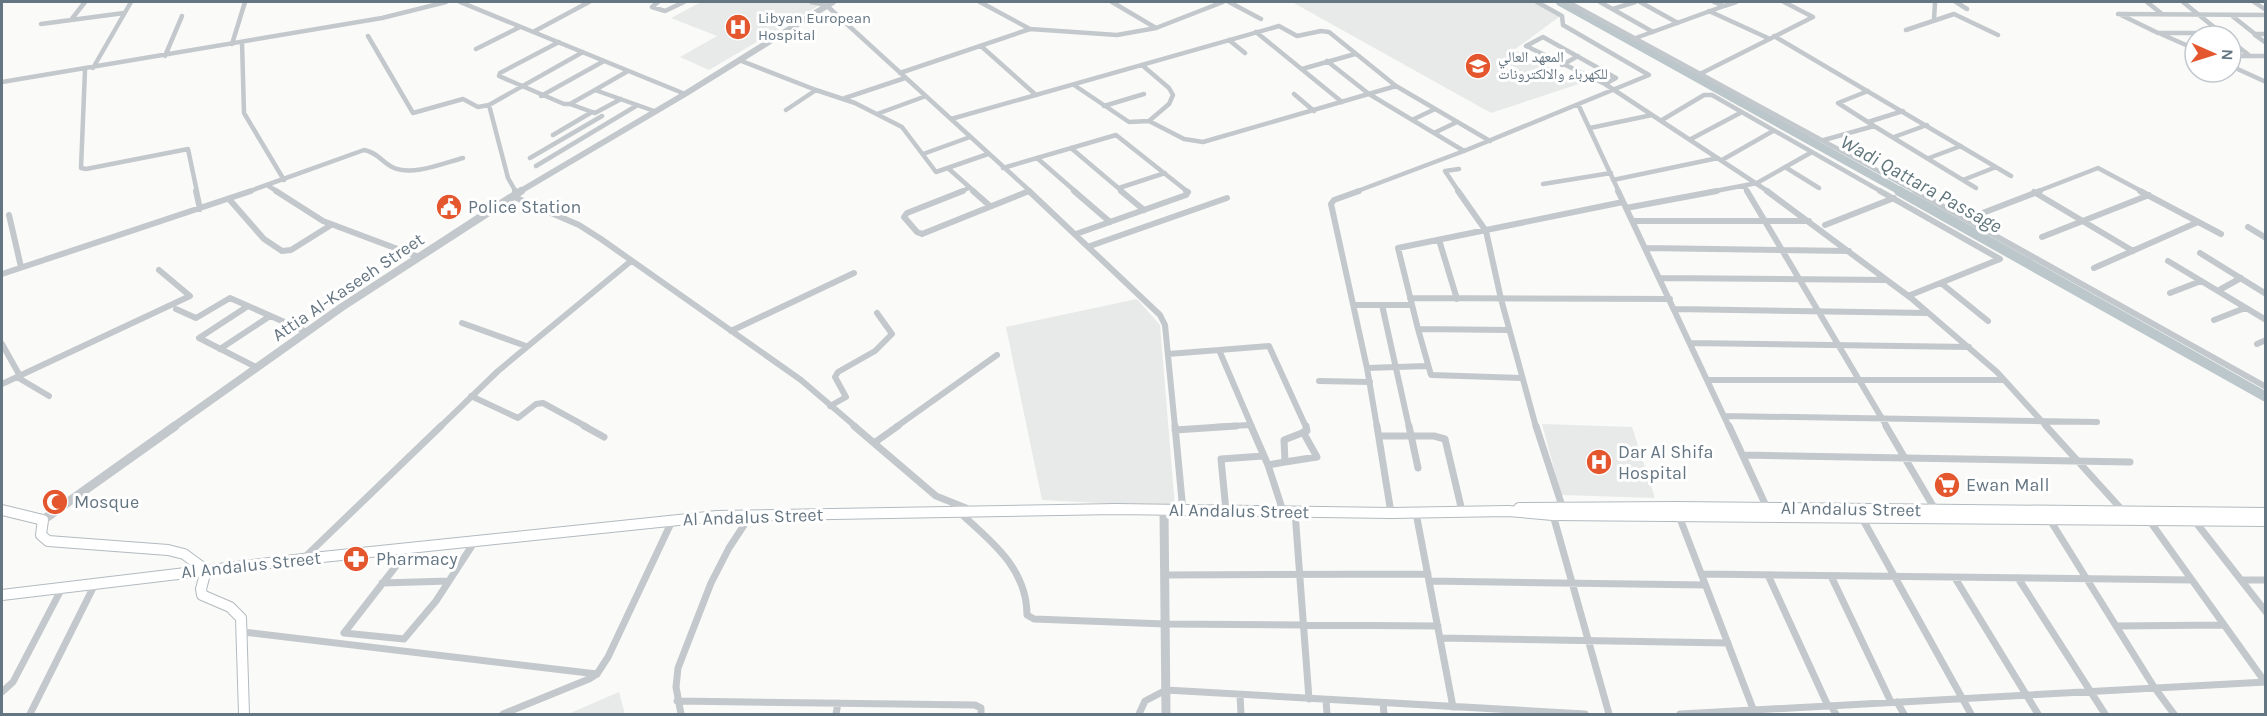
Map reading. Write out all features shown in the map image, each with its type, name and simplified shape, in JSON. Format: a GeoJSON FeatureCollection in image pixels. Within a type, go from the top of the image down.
{"type":"FeatureCollection","features":[{"type":"Feature","properties":{"kind":"main road","name":"Al Andalus Street"},"geometry":{"type":"LineString","coordinates":[[1508,511],[1518,508],[1679,516],[1768,512],[1862,518],[1938,514],[2050,520],[2149,520],[2265,513]]}},
{"type":"Feature","properties":{"kind":"main road"},"geometry":{"type":"LineString","coordinates":[[2,510],[43,519],[40,535],[48,541],[168,550],[184,554],[206,570],[201,589],[202,595],[237,612],[241,618],[244,714]]}},
{"type":"Feature","properties":{"kind":"main road","name":"Al Andalus Street"},"geometry":{"type":"LineString","coordinates":[[2,595],[303,559],[672,520],[750,516],[973,510],[1391,513],[1508,511],[1552,515],[1564,511],[1938,514],[2124,512],[2265,521]]}},
{"type":"Feature","properties":{"kind":"street"},"geometry":{"type":"LineString","coordinates":[[71,20],[85,2]]}},
{"type":"Feature","properties":{"kind":"street"},"geometry":{"type":"LineString","coordinates":[[93,68],[131,2]]}},
{"type":"Feature","properties":{"kind":"street"},"geometry":{"type":"LineString","coordinates":[[232,44],[245,2]]}},
{"type":"Feature","properties":{"kind":"street"},"geometry":{"type":"LineString","coordinates":[[2,82],[85,70],[405,14],[446,2]]}},
{"type":"Feature","properties":{"kind":"street"},"geometry":{"type":"LineString","coordinates":[[460,2],[685,94]]}},
{"type":"Feature","properties":{"kind":"street"},"geometry":{"type":"LineString","coordinates":[[533,32],[589,2]]}},
{"type":"Feature","properties":{"kind":"street"},"geometry":{"type":"LineString","coordinates":[[658,2],[652,7],[665,11],[684,2]]}},
{"type":"Feature","properties":{"kind":"street"},"geometry":{"type":"LineString","coordinates":[[811,2],[830,3],[903,75],[1090,246],[1160,315],[1165,325],[1182,511]]}},
{"type":"Feature","properties":{"kind":"street"},"geometry":{"type":"LineString","coordinates":[[983,2],[1030,29]]}},
{"type":"Feature","properties":{"kind":"street"},"geometry":{"type":"LineString","coordinates":[[1112,2],[1156,28]]}},
{"type":"Feature","properties":{"kind":"street"},"geometry":{"type":"LineString","coordinates":[[844,99],[981,45],[1030,29],[1117,35],[1156,28],[1223,2]]}},
{"type":"Feature","properties":{"kind":"street"},"geometry":{"type":"LineString","coordinates":[[1229,2],[1261,19]]}},
{"type":"Feature","properties":{"kind":"street"},"geometry":{"type":"LineString","coordinates":[[1391,513],[1370,382],[1331,204],[1334,200],[1490,141],[1649,75],[1563,25],[1562,16],[1537,2]]}},
{"type":"Feature","properties":{"kind":"street"},"geometry":{"type":"LineString","coordinates":[[1568,2],[1824,140],[2265,387]]}},
{"type":"Feature","properties":{"kind":"street"},"geometry":{"type":"LineString","coordinates":[[1600,2],[1653,32]]}},
{"type":"Feature","properties":{"kind":"street"},"geometry":{"type":"LineString","coordinates":[[1613,9],[1635,2]]}},
{"type":"Feature","properties":{"kind":"street"},"geometry":{"type":"LineString","coordinates":[[1640,2],[1678,22]]}},
{"type":"Feature","properties":{"kind":"street"},"geometry":{"type":"LineString","coordinates":[[1714,2],[1724,6]]}},
{"type":"Feature","properties":{"kind":"street"},"geometry":{"type":"LineString","coordinates":[[1633,39],[1736,2]]}},
{"type":"Feature","properties":{"kind":"street"},"geometry":{"type":"LineString","coordinates":[[1700,74],[1813,16],[1784,2]]}},
{"type":"Feature","properties":{"kind":"street"},"geometry":{"type":"LineString","coordinates":[[1934,20],[1935,2]]}},
{"type":"Feature","properties":{"kind":"street"},"geometry":{"type":"LineString","coordinates":[[1956,2],[1967,9]]}},
{"type":"Feature","properties":{"kind":"street"},"geometry":{"type":"LineString","coordinates":[[2147,2],[2163,14]]}},
{"type":"Feature","properties":{"kind":"street"},"geometry":{"type":"LineString","coordinates":[[2183,2],[2211,24]]}},
{"type":"Feature","properties":{"kind":"street"},"geometry":{"type":"LineString","coordinates":[[2254,2],[2265,10]]}},
{"type":"Feature","properties":{"kind":"street","name":"Attia Al-Kaseeh Street"},"geometry":{"type":"LineString","coordinates":[[43,519],[256,367],[419,257],[515,195],[685,94],[830,3]]}},
{"type":"Feature","properties":{"kind":"street"},"geometry":{"type":"LineString","coordinates":[[1709,11],[1772,38],[1903,111],[2011,176]]}},
{"type":"Feature","properties":{"kind":"street"},"geometry":{"type":"LineString","coordinates":[[41,24],[124,13]]}},
{"type":"Feature","properties":{"kind":"street"},"geometry":{"type":"LineString","coordinates":[[1906,30],[1954,14],[1998,35]]}},
{"type":"Feature","properties":{"kind":"street"},"geometry":{"type":"LineString","coordinates":[[2183,44],[2118,14],[2265,15]]}},
{"type":"Feature","properties":{"kind":"street"},"geometry":{"type":"LineString","coordinates":[[2230,15],[2265,43]]}},
{"type":"Feature","properties":{"kind":"street"},"geometry":{"type":"LineString","coordinates":[[165,56],[182,16]]}},
{"type":"Feature","properties":{"kind":"street"},"geometry":{"type":"LineString","coordinates":[[951,119],[1279,26],[1297,36],[1325,31],[1396,86],[1490,141]]}},
{"type":"Feature","properties":{"kind":"street"},"geometry":{"type":"LineString","coordinates":[[476,49],[520,27]]}},
{"type":"Feature","properties":{"kind":"street"},"geometry":{"type":"LineString","coordinates":[[1256,32],[1342,102]]}},
{"type":"Feature","properties":{"kind":"street"},"geometry":{"type":"LineString","coordinates":[[2158,33],[2183,33]]}},
{"type":"Feature","properties":{"kind":"street"},"geometry":{"type":"LineString","coordinates":[[2255,34],[2265,34]]}},
{"type":"Feature","properties":{"kind":"street"},"geometry":{"type":"LineString","coordinates":[[368,36],[411,113],[464,99],[478,107],[489,105],[583,52]]}},
{"type":"Feature","properties":{"kind":"street"},"geometry":{"type":"LineString","coordinates":[[1605,84],[1616,78],[1543,37],[1526,46],[1605,84],[1662,120],[1757,183],[1908,296],[1970,347],[2004,380],[2124,512]]}},
{"type":"Feature","properties":{"kind":"street"},"geometry":{"type":"LineString","coordinates":[[1229,40],[1245,53]]}},
{"type":"Feature","properties":{"kind":"street"},"geometry":{"type":"LineString","coordinates":[[242,42],[244,114],[284,180]]}},
{"type":"Feature","properties":{"kind":"street"},"geometry":{"type":"LineString","coordinates":[[559,42],[499,75],[564,105],[570,104],[627,71]]}},
{"type":"Feature","properties":{"kind":"street"},"geometry":{"type":"LineString","coordinates":[[981,45],[1036,95]]}},
{"type":"Feature","properties":{"kind":"street"},"geometry":{"type":"LineString","coordinates":[[2243,49],[2265,61]]}},
{"type":"Feature","properties":{"kind":"street"},"geometry":{"type":"LineString","coordinates":[[1302,69],[1355,54]]}},
{"type":"Feature","properties":{"kind":"street"},"geometry":{"type":"LineString","coordinates":[[1562,65],[1578,56]]}},
{"type":"Feature","properties":{"kind":"street"},"geometry":{"type":"LineString","coordinates":[[2243,56],[2265,56]]}},
{"type":"Feature","properties":{"kind":"street"},"geometry":{"type":"LineString","coordinates":[[739,60],[844,99],[902,127],[935,172],[988,154]]}},
{"type":"Feature","properties":{"kind":"street"},"geometry":{"type":"LineString","coordinates":[[541,96],[604,61]]}},
{"type":"Feature","properties":{"kind":"street"},"geometry":{"type":"LineString","coordinates":[[1328,62],[1369,94],[1464,151]]}},
{"type":"Feature","properties":{"kind":"street"},"geometry":{"type":"LineString","coordinates":[[1142,65],[1173,94],[1169,104],[1149,121]]}},
{"type":"Feature","properties":{"kind":"street"},"geometry":{"type":"LineString","coordinates":[[85,70],[81,168],[86,169],[188,149],[200,209]]}},
{"type":"Feature","properties":{"kind":"street"},"geometry":{"type":"LineString","coordinates":[[2243,72],[2265,82]]}},
{"type":"Feature","properties":{"kind":"street"},"geometry":{"type":"LineString","coordinates":[[1074,84],[1129,122],[1149,121],[1184,139],[1203,142],[1396,86]]}},
{"type":"Feature","properties":{"kind":"street"},"geometry":{"type":"LineString","coordinates":[[595,90],[654,111]]}},
{"type":"Feature","properties":{"kind":"street"},"geometry":{"type":"LineString","coordinates":[[786,110],[816,90]]}},
{"type":"Feature","properties":{"kind":"street"},"geometry":{"type":"LineString","coordinates":[[1868,91],[1838,103],[1976,188]]}},
{"type":"Feature","properties":{"kind":"street"},"geometry":{"type":"LineString","coordinates":[[1104,106],[1144,94]]}},
{"type":"Feature","properties":{"kind":"street"},"geometry":{"type":"LineString","coordinates":[[1294,94],[1314,111]]}},
{"type":"Feature","properties":{"kind":"street"},"geometry":{"type":"LineString","coordinates":[[1662,120],[1704,95],[1713,96],[2000,259],[1908,296]]}},
{"type":"Feature","properties":{"kind":"street"},"geometry":{"type":"LineString","coordinates":[[877,114],[926,96]]}},
{"type":"Feature","properties":{"kind":"street"},"geometry":{"type":"LineString","coordinates":[[554,135],[621,99]]}},
{"type":"Feature","properties":{"kind":"street"},"geometry":{"type":"LineString","coordinates":[[570,104],[612,120]]}},
{"type":"Feature","properties":{"kind":"street"},"geometry":{"type":"LineString","coordinates":[[1578,104],[1768,512]]}},
{"type":"Feature","properties":{"kind":"street"},"geometry":{"type":"LineString","coordinates":[[489,105],[508,178],[515,195],[579,225],[801,380],[936,496],[973,510]]}},
{"type":"Feature","properties":{"kind":"street"},"geometry":{"type":"LineString","coordinates":[[536,166],[636,106]]}},
{"type":"Feature","properties":{"kind":"street"},"geometry":{"type":"LineString","coordinates":[[1412,120],[1435,109]]}},
{"type":"Feature","properties":{"kind":"street"},"geometry":{"type":"LineString","coordinates":[[1868,122],[1903,111]]}},
{"type":"Feature","properties":{"kind":"street"},"geometry":{"type":"LineString","coordinates":[[1691,139],[1742,112]]}},
{"type":"Feature","properties":{"kind":"street"},"geometry":{"type":"LineString","coordinates":[[1590,128],[1652,115]]}},
{"type":"Feature","properties":{"kind":"street"},"geometry":{"type":"LineString","coordinates":[[531,158],[602,116]]}},
{"type":"Feature","properties":{"kind":"street"},"geometry":{"type":"LineString","coordinates":[[1434,133],[1457,122]]}},
{"type":"Feature","properties":{"kind":"street"},"geometry":{"type":"LineString","coordinates":[[1894,137],[1927,125]]}},
{"type":"Feature","properties":{"kind":"street"},"geometry":{"type":"LineString","coordinates":[[1824,140],[1874,126]]}},
{"type":"Feature","properties":{"kind":"street"},"geometry":{"type":"LineString","coordinates":[[1543,184],[1612,177],[1720,159],[1773,131]]}},
{"type":"Feature","properties":{"kind":"street"},"geometry":{"type":"LineString","coordinates":[[547,132],[589,151]]}},
{"type":"Feature","properties":{"kind":"street"},"geometry":{"type":"LineString","coordinates":[[923,154],[970,136]]}},
{"type":"Feature","properties":{"kind":"street"},"geometry":{"type":"LineString","coordinates":[[1004,168],[1117,136],[1187,191],[1188,194],[1076,234]]}},
{"type":"Feature","properties":{"kind":"street"},"geometry":{"type":"LineString","coordinates":[[1929,158],[1961,146]]}},
{"type":"Feature","properties":{"kind":"street"},"geometry":{"type":"LineString","coordinates":[[1071,148],[1144,210]]}},
{"type":"Feature","properties":{"kind":"street"},"geometry":{"type":"LineString","coordinates":[[2,274],[87,244],[200,209],[364,150],[371,150],[394,168],[406,169],[463,158]]}},
{"type":"Feature","properties":{"kind":"street"},"geometry":{"type":"LineString","coordinates":[[1522,378],[1431,375],[1398,248],[1624,205],[1757,183],[1812,152]]}},
{"type":"Feature","properties":{"kind":"street"},"geometry":{"type":"LineString","coordinates":[[1037,158],[1110,222]]}},
{"type":"Feature","properties":{"kind":"street"},"geometry":{"type":"LineString","coordinates":[[1785,167],[1819,188]]}},
{"type":"Feature","properties":{"kind":"street"},"geometry":{"type":"LineString","coordinates":[[1963,180],[1996,167]]}},
{"type":"Feature","properties":{"kind":"street"},"geometry":{"type":"LineString","coordinates":[[1459,169],[1443,168],[1486,231],[1501,300],[1522,378],[1564,511]]}},
{"type":"Feature","properties":{"kind":"street"},"geometry":{"type":"LineString","coordinates":[[1967,219],[2098,168],[2221,234]]}},
{"type":"Feature","properties":{"kind":"street"},"geometry":{"type":"LineString","coordinates":[[949,169],[990,206]]}},
{"type":"Feature","properties":{"kind":"street"},"geometry":{"type":"LineString","coordinates":[[1119,188],[1165,173]]}},
{"type":"Feature","properties":{"kind":"street"},"geometry":{"type":"LineString","coordinates":[[267,185],[331,225],[419,257]]}},
{"type":"Feature","properties":{"kind":"street"},"geometry":{"type":"LineString","coordinates":[[1744,186],[1938,514]]}},
{"type":"Feature","properties":{"kind":"street"},"geometry":{"type":"LineString","coordinates":[[969,188],[904,216],[917,232],[922,234],[1029,191]]}},
{"type":"Feature","properties":{"kind":"street"},"geometry":{"type":"LineString","coordinates":[[2034,192],[2133,251]]}},
{"type":"Feature","properties":{"kind":"street"},"geometry":{"type":"LineString","coordinates":[[2042,237],[2149,195]]}},
{"type":"Feature","properties":{"kind":"street"},"geometry":{"type":"LineString","coordinates":[[1090,246],[1227,198]]}},
{"type":"Feature","properties":{"kind":"street"},"geometry":{"type":"LineString","coordinates":[[1825,225],[1894,198]]}},
{"type":"Feature","properties":{"kind":"street"},"geometry":{"type":"LineString","coordinates":[[229,199],[264,238],[282,251],[291,250],[331,225]]}},
{"type":"Feature","properties":{"kind":"street"},"geometry":{"type":"LineString","coordinates":[[9,215],[21,267]]}},
{"type":"Feature","properties":{"kind":"street"},"geometry":{"type":"LineString","coordinates":[[1632,221],[1810,221]]}},
{"type":"Feature","properties":{"kind":"street"},"geometry":{"type":"LineString","coordinates":[[2094,268],[2198,222]]}},
{"type":"Feature","properties":{"kind":"street"},"geometry":{"type":"LineString","coordinates":[[2248,227],[2265,238]]}},
{"type":"Feature","properties":{"kind":"street"},"geometry":{"type":"LineString","coordinates":[[1438,240],[1457,299]]}},
{"type":"Feature","properties":{"kind":"street"},"geometry":{"type":"LineString","coordinates":[[1645,248],[1849,251]]}},
{"type":"Feature","properties":{"kind":"street"},"geometry":{"type":"LineString","coordinates":[[2200,253],[2263,290]]}},
{"type":"Feature","properties":{"kind":"street"},"geometry":{"type":"LineString","coordinates":[[303,559],[471,396],[526,346],[631,261]]}},
{"type":"Feature","properties":{"kind":"street"},"geometry":{"type":"LineString","coordinates":[[2168,261],[2265,320]]}},
{"type":"Feature","properties":{"kind":"street"},"geometry":{"type":"LineString","coordinates":[[2,384],[190,296],[159,270]]}},
{"type":"Feature","properties":{"kind":"street"},"geometry":{"type":"LineString","coordinates":[[731,331],[854,273]]}},
{"type":"Feature","properties":{"kind":"street"},"geometry":{"type":"LineString","coordinates":[[1660,278],[1887,280]]}},
{"type":"Feature","properties":{"kind":"street"},"geometry":{"type":"LineString","coordinates":[[2222,289],[2241,278]]}},
{"type":"Feature","properties":{"kind":"street"},"geometry":{"type":"LineString","coordinates":[[2170,293],[2201,281]]}},
{"type":"Feature","properties":{"kind":"street"},"geometry":{"type":"LineString","coordinates":[[1941,283],[1988,321]]}},
{"type":"Feature","properties":{"kind":"street"},"geometry":{"type":"LineString","coordinates":[[176,309],[196,318],[226,298],[307,332]]}},
{"type":"Feature","properties":{"kind":"street"},"geometry":{"type":"LineString","coordinates":[[1354,305],[1457,299],[1670,299]]}},
{"type":"Feature","properties":{"kind":"street"},"geometry":{"type":"LineString","coordinates":[[1382,305],[1418,468]]}},
{"type":"Feature","properties":{"kind":"street"},"geometry":{"type":"LineString","coordinates":[[248,306],[199,338],[256,367]]}},
{"type":"Feature","properties":{"kind":"street"},"geometry":{"type":"LineString","coordinates":[[2214,320],[2245,308]]}},
{"type":"Feature","properties":{"kind":"street"},"geometry":{"type":"LineString","coordinates":[[1675,309],[1928,313]]}},
{"type":"Feature","properties":{"kind":"street"},"geometry":{"type":"LineString","coordinates":[[830,406],[846,397],[835,377],[838,372],[875,351],[892,334],[877,313]]}},
{"type":"Feature","properties":{"kind":"street"},"geometry":{"type":"LineString","coordinates":[[220,349],[270,316]]}},
{"type":"Feature","properties":{"kind":"street"},"geometry":{"type":"LineString","coordinates":[[462,323],[526,346]]}},
{"type":"Feature","properties":{"kind":"street"},"geometry":{"type":"LineString","coordinates":[[1418,330],[1509,330]]}},
{"type":"Feature","properties":{"kind":"street"},"geometry":{"type":"LineString","coordinates":[[2257,344],[2265,340]]}},
{"type":"Feature","properties":{"kind":"street"},"geometry":{"type":"LineString","coordinates":[[1690,342],[1970,347]]}},
{"type":"Feature","properties":{"kind":"street"},"geometry":{"type":"LineString","coordinates":[[2,344],[18,376],[49,396]]}},
{"type":"Feature","properties":{"kind":"street"},"geometry":{"type":"LineString","coordinates":[[1168,354],[1264,344],[1272,348],[1307,429],[1284,440],[1285,462]]}},
{"type":"Feature","properties":{"kind":"street"},"geometry":{"type":"LineString","coordinates":[[1219,350],[1249,425],[1289,512],[1300,575],[1309,699]]}},
{"type":"Feature","properties":{"kind":"street"},"geometry":{"type":"LineString","coordinates":[[874,443],[997,355]]}},
{"type":"Feature","properties":{"kind":"street"},"geometry":{"type":"LineString","coordinates":[[1367,368],[1427,366]]}},
{"type":"Feature","properties":{"kind":"street"},"geometry":{"type":"LineString","coordinates":[[1708,380],[2004,380]]}},
{"type":"Feature","properties":{"kind":"street"},"geometry":{"type":"LineString","coordinates":[[1319,381],[1370,382]]}},
{"type":"Feature","properties":{"kind":"street"},"geometry":{"type":"LineString","coordinates":[[471,396],[518,418],[536,404],[543,403],[604,437]]}},
{"type":"Feature","properties":{"kind":"street"},"geometry":{"type":"LineString","coordinates":[[1724,416],[2097,422]]}},
{"type":"Feature","properties":{"kind":"street"},"geometry":{"type":"LineString","coordinates":[[1175,430],[1249,425]]}},
{"type":"Feature","properties":{"kind":"street"},"geometry":{"type":"LineString","coordinates":[[1268,465],[1317,457],[1303,432]]}},
{"type":"Feature","properties":{"kind":"street"},"geometry":{"type":"LineString","coordinates":[[1379,436],[1440,436],[1445,439],[1462,511]]}},
{"type":"Feature","properties":{"kind":"street"},"geometry":{"type":"LineString","coordinates":[[1743,455],[2130,462]]}},
{"type":"Feature","properties":{"kind":"street"},"geometry":{"type":"LineString","coordinates":[[1226,511],[1221,459],[1263,456]]}},
{"type":"Feature","properties":{"kind":"street"},"geometry":{"type":"LineString","coordinates":[[1164,510],[1166,714]]}},
{"type":"Feature","properties":{"kind":"street"},"geometry":{"type":"LineString","coordinates":[[958,511],[1009,562],[1027,592],[1028,615],[1034,619],[1165,624],[1438,626]]}},
{"type":"Feature","properties":{"kind":"street"},"geometry":{"type":"LineString","coordinates":[[1416,513],[1453,707]]}},
{"type":"Feature","properties":{"kind":"street"},"geometry":{"type":"LineString","coordinates":[[1552,515],[1609,714]]}},
{"type":"Feature","properties":{"kind":"street"},"geometry":{"type":"LineString","coordinates":[[681,714],[677,701],[676,676],[686,647],[720,566],[750,516]]}},
{"type":"Feature","properties":{"kind":"street"},"geometry":{"type":"LineString","coordinates":[[1679,516],[1755,713]]}},
{"type":"Feature","properties":{"kind":"street"},"geometry":{"type":"LineString","coordinates":[[2193,517],[2265,612]]}},
{"type":"Feature","properties":{"kind":"street"},"geometry":{"type":"LineString","coordinates":[[1862,518],[1971,714]]}},
{"type":"Feature","properties":{"kind":"street"},"geometry":{"type":"LineString","coordinates":[[503,714],[589,680],[597,674],[608,657],[672,520]]}},
{"type":"Feature","properties":{"kind":"street"},"geometry":{"type":"LineString","coordinates":[[2050,520],[2154,687],[2174,714]]}},
{"type":"Feature","properties":{"kind":"street"},"geometry":{"type":"LineString","coordinates":[[2149,520],[2265,682]]}},
{"type":"Feature","properties":{"kind":"street"},"geometry":{"type":"LineString","coordinates":[[410,548],[344,633],[404,639],[449,581],[476,541]]}},
{"type":"Feature","properties":{"kind":"street"},"geometry":{"type":"LineString","coordinates":[[1701,574],[2192,580]]}},
{"type":"Feature","properties":{"kind":"street"},"geometry":{"type":"LineString","coordinates":[[1165,575],[1300,575],[1706,585]]}},
{"type":"Feature","properties":{"kind":"street"},"geometry":{"type":"LineString","coordinates":[[1768,575],[1830,706],[1836,714]]}},
{"type":"Feature","properties":{"kind":"street"},"geometry":{"type":"LineString","coordinates":[[1831,576],[1894,702],[1904,714]]}},
{"type":"Feature","properties":{"kind":"street"},"geometry":{"type":"LineString","coordinates":[[1955,578],[2038,714]]}},
{"type":"Feature","properties":{"kind":"street"},"geometry":{"type":"LineString","coordinates":[[2018,578],[2088,691],[2105,714]]}},
{"type":"Feature","properties":{"kind":"street"},"geometry":{"type":"LineString","coordinates":[[2241,580],[2265,580]]}},
{"type":"Feature","properties":{"kind":"street"},"geometry":{"type":"LineString","coordinates":[[382,583],[449,581]]}},
{"type":"Feature","properties":{"kind":"street"},"geometry":{"type":"LineString","coordinates":[[30,714],[95,583]]}},
{"type":"Feature","properties":{"kind":"street"},"geometry":{"type":"LineString","coordinates":[[2,692],[13,682],[62,587]]}},
{"type":"Feature","properties":{"kind":"street"},"geometry":{"type":"LineString","coordinates":[[2116,626],[2224,625]]}},
{"type":"Feature","properties":{"kind":"street"},"geometry":{"type":"LineString","coordinates":[[243,632],[597,674]]}},
{"type":"Feature","properties":{"kind":"street"},"geometry":{"type":"LineString","coordinates":[[1440,639],[1728,643]]}},
{"type":"Feature","properties":{"kind":"street"},"geometry":{"type":"LineString","coordinates":[[1680,714],[1755,713],[2025,694],[2265,682]]}},
{"type":"Feature","properties":{"kind":"street"},"geometry":{"type":"LineString","coordinates":[[1139,714],[1141,705],[1146,700],[1166,690],[1383,703],[1438,710],[1453,707],[1493,712],[1585,714]]}},
{"type":"Feature","properties":{"kind":"street"},"geometry":{"type":"LineString","coordinates":[[1240,695],[1241,714]]}},
{"type":"Feature","properties":{"kind":"street"},"geometry":{"type":"LineString","coordinates":[[1326,700],[1328,714]]}},
{"type":"Feature","properties":{"kind":"street"},"geometry":{"type":"LineString","coordinates":[[677,701],[975,705],[981,708],[981,714]]}},
{"type":"Feature","properties":{"kind":"street"},"geometry":{"type":"LineString","coordinates":[[836,714],[838,703]]}},
{"type":"Feature","properties":{"kind":"street"},"geometry":{"type":"LineString","coordinates":[[1383,703],[1384,714]]}},
{"type":"Feature","properties":{"kind":"shaded area","name":"Libyan European Hospital"},"geometry":{"type":"Polygon","coordinates":[[[701,2],[803,2],[818,6],[709,70],[680,57],[717,36],[671,18],[701,2]]]}},
{"type":"Feature","properties":{"kind":"shaded area","name":"المعهد العالي للكهرباء والالكترونات"},"geometry":{"type":"Polygon","coordinates":[[[1292,2],[1533,2],[1559,17],[1514,50],[1582,83],[1491,113],[1292,2]]]}},
{"type":"Feature","properties":{"kind":"shaded area"},"geometry":{"type":"Polygon","coordinates":[[[1137,299],[1160,325],[1175,507],[1042,500],[1006,327],[1137,299]]]}},
{"type":"Feature","properties":{"kind":"shaded area"},"geometry":{"type":"Polygon","coordinates":[[[1542,424],[1632,427],[1655,498],[1561,495],[1542,424]]]}},
{"type":"Feature","properties":{"kind":"shaded area"},"geometry":{"type":"Polygon","coordinates":[[[619,692],[625,714],[568,714],[619,692]]]}},
{"type":"Feature","properties":{"kind":"waterway","name":"Wadi Qattara Passage"},"geometry":{"type":"LineString","coordinates":[[1560,2],[1902,192]]}},
{"type":"Feature","properties":{"kind":"waterway","name":"Wadi Qattara Passage"},"geometry":{"type":"LineString","coordinates":[[1899,191],[2266,397]]}},
{"type":"Feature","properties":{"kind":"place","name":"Libyan European Hospital"},"geometry":{"type":"Point","coordinates":[738,27]}},
{"type":"Feature","properties":{"kind":"place","name":"المعهد العالي للكهرباء والالكترونات"},"geometry":{"type":"Point","coordinates":[1478,66]}},
{"type":"Feature","properties":{"kind":"place","name":"Police Station"},"geometry":{"type":"Point","coordinates":[449,207]}},
{"type":"Feature","properties":{"kind":"place","name":"Dar Al Shifa Hospital"},"geometry":{"type":"Point","coordinates":[1599,462]}},
{"type":"Feature","properties":{"kind":"place","name":"Ewan Mall"},"geometry":{"type":"Point","coordinates":[1947,485]}},
{"type":"Feature","properties":{"kind":"place","name":"Mosque"},"geometry":{"type":"Point","coordinates":[55,502]}},
{"type":"Feature","properties":{"kind":"place","name":"Pharmacy"},"geometry":{"type":"Point","coordinates":[356,559]}}]}
